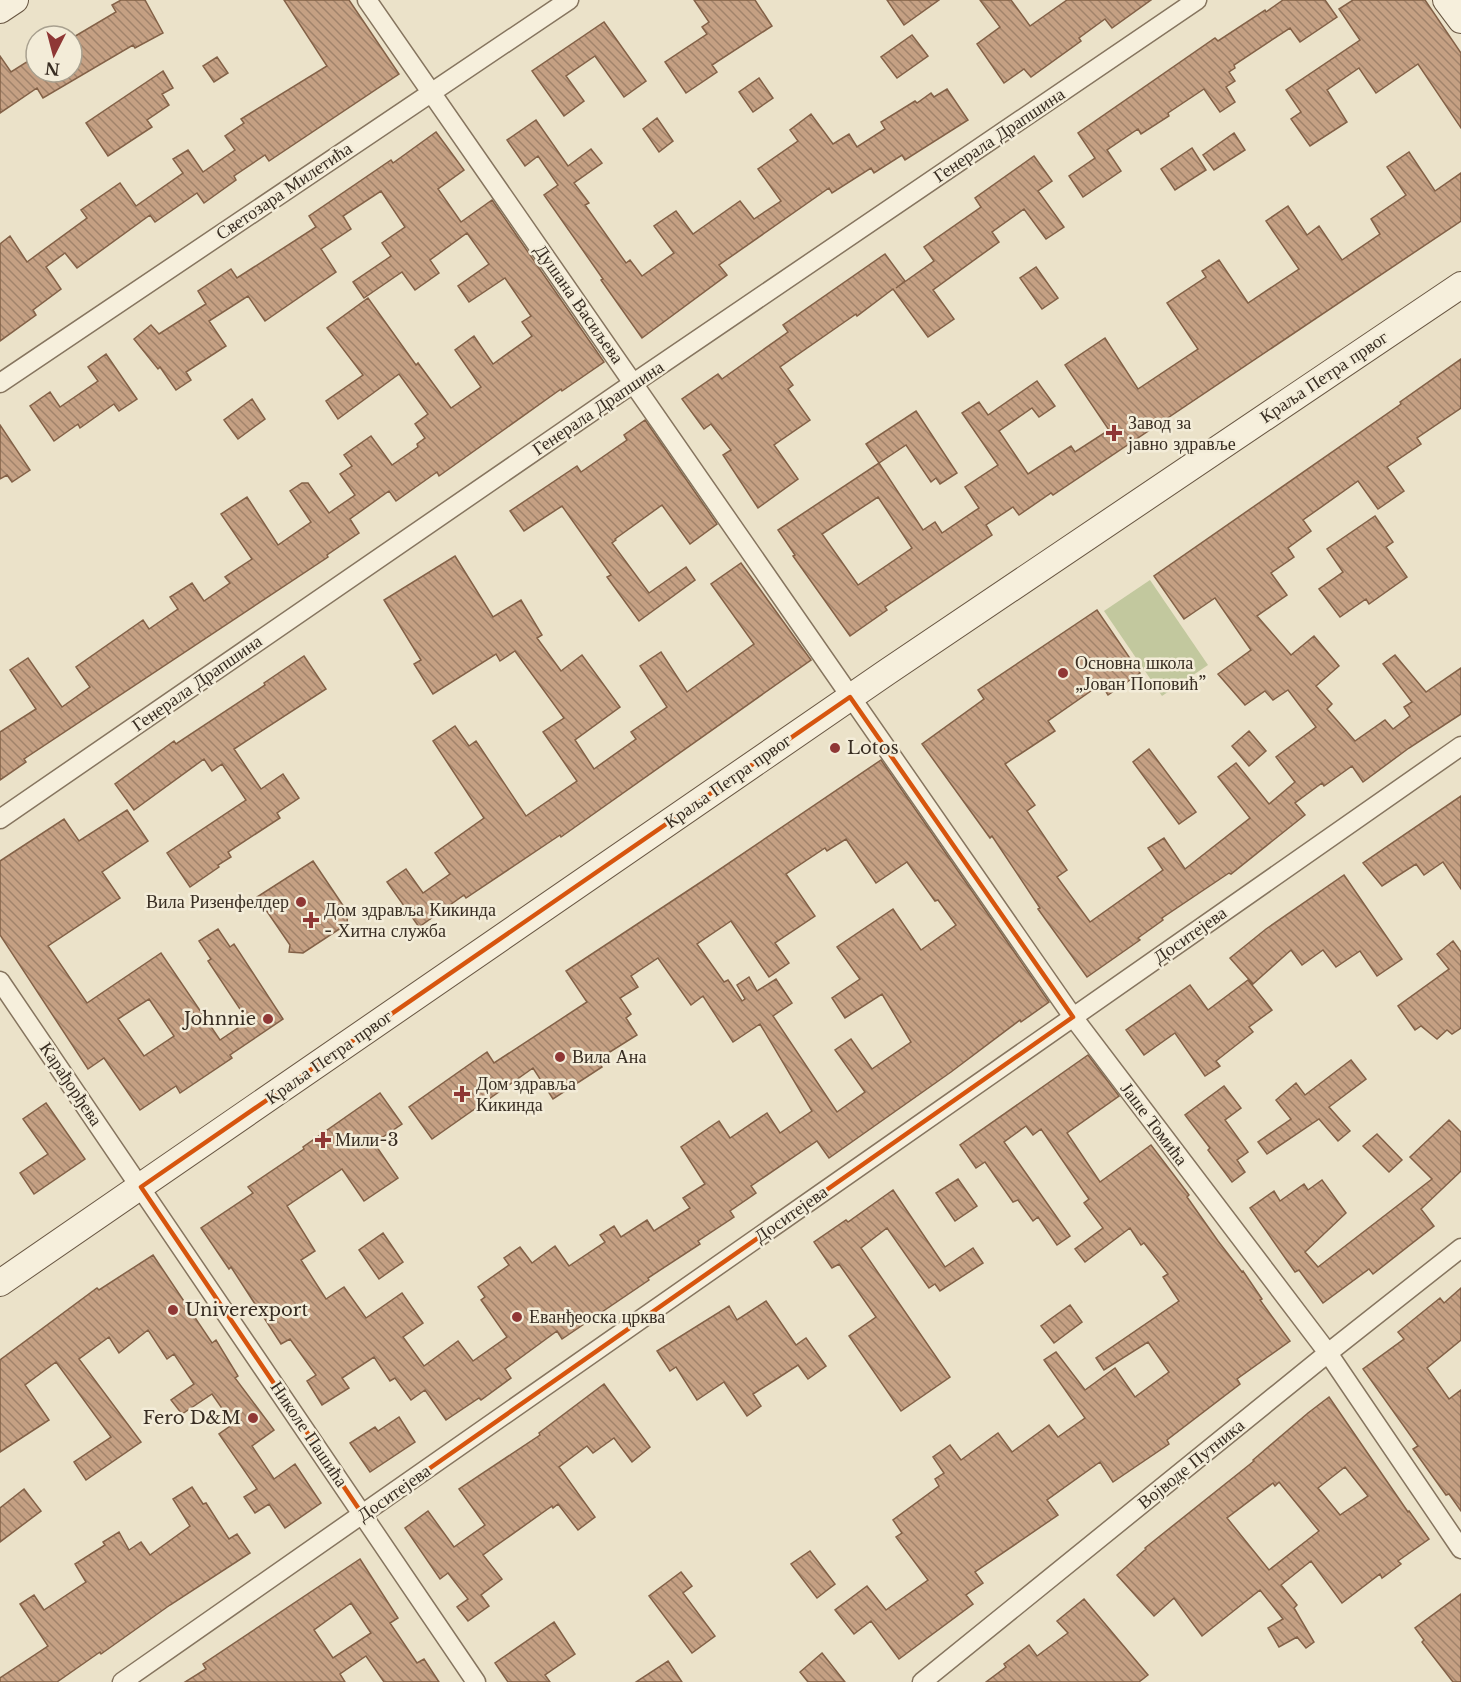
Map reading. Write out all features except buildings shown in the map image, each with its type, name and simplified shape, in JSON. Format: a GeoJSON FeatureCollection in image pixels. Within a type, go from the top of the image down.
{"type":"FeatureCollection","features":[{"type":"Feature","properties":{"kind":"street"},"geometry":{"type":"LineString","coordinates":[[0,10],[15,0]]}},
{"type":"Feature","properties":{"kind":"street","name":"Душана Васиљева"},"geometry":{"type":"LineString","coordinates":[[367,0],[850,697]]}},
{"type":"Feature","properties":{"kind":"street","name":"Светозара Милетића"},"geometry":{"type":"LineString","coordinates":[[0,383],[568,0]]}},
{"type":"Feature","properties":{"kind":"street","name":"Генерала Драпшина"},"geometry":{"type":"LineString","coordinates":[[0,819],[1197,0]]}},
{"type":"Feature","properties":{"kind":"street"},"geometry":{"type":"LineString","coordinates":[[1446,0],[1461,20]]}},
{"type":"Feature","properties":{"kind":"street","name":"Краља Петра првог"},"geometry":{"type":"LineString","coordinates":[[0,1283],[850,697],[1461,285]]}},
{"type":"Feature","properties":{"kind":"street","name":"Јаше Томића"},"geometry":{"type":"LineString","coordinates":[[850,697],[1073,1017],[1328,1353],[1461,1549]]}},
{"type":"Feature","properties":{"kind":"street","name":"Доситејева"},"geometry":{"type":"LineString","coordinates":[[122,1682],[1461,746]]}},
{"type":"Feature","properties":{"kind":"street","name":"Карађорђева"},"geometry":{"type":"LineString","coordinates":[[0,981],[141,1187]]}},
{"type":"Feature","properties":{"kind":"street","name":"Николе Пашића"},"geometry":{"type":"LineString","coordinates":[[141,1187],[476,1682]]}},
{"type":"Feature","properties":{"kind":"street","name":"Војводе Путника"},"geometry":{"type":"LineString","coordinates":[[922,1682],[1461,1248]]}},
{"type":"Feature","properties":{"kind":"highlighted area"},"geometry":{"type":"Polygon","coordinates":[[[850,697],[1073,1017],[363,1515],[141,1187],[850,697]]]}},
{"type":"Feature","properties":{"kind":"green space"},"geometry":{"type":"Polygon","coordinates":[[[1150,580],[1208,665],[1162,696],[1104,611],[1150,580]]]}},
{"type":"Feature","properties":{"kind":"place","name":"Завод за јавно здравље"},"geometry":{"type":"Point","coordinates":[1114,433]}},
{"type":"Feature","properties":{"kind":"place","name":"Основна школа „Јован Поповић”"},"geometry":{"type":"Point","coordinates":[1063,673]}},
{"type":"Feature","properties":{"kind":"place","name":"Lotos"},"geometry":{"type":"Point","coordinates":[835,748]}},
{"type":"Feature","properties":{"kind":"place","name":"Вила Ризенфелдер"},"geometry":{"type":"Point","coordinates":[301,902]}},
{"type":"Feature","properties":{"kind":"place","name":"Дом здравља Кикинда - Хитна служба"},"geometry":{"type":"Point","coordinates":[311,920]}},
{"type":"Feature","properties":{"kind":"place","name":"Johnnie"},"geometry":{"type":"Point","coordinates":[268,1019]}},
{"type":"Feature","properties":{"kind":"place","name":"Вила Ана"},"geometry":{"type":"Point","coordinates":[560,1057]}},
{"type":"Feature","properties":{"kind":"place","name":"Дом здравља Кикинда"},"geometry":{"type":"Point","coordinates":[462,1094]}},
{"type":"Feature","properties":{"kind":"place","name":"Мили-3"},"geometry":{"type":"Point","coordinates":[323,1140]}},
{"type":"Feature","properties":{"kind":"place","name":"Univerexport"},"geometry":{"type":"Point","coordinates":[173,1310]}},
{"type":"Feature","properties":{"kind":"place","name":"Еванђеоска црква"},"geometry":{"type":"Point","coordinates":[517,1317]}},
{"type":"Feature","properties":{"kind":"place","name":"Fero D&M"},"geometry":{"type":"Point","coordinates":[253,1418]}}]}
